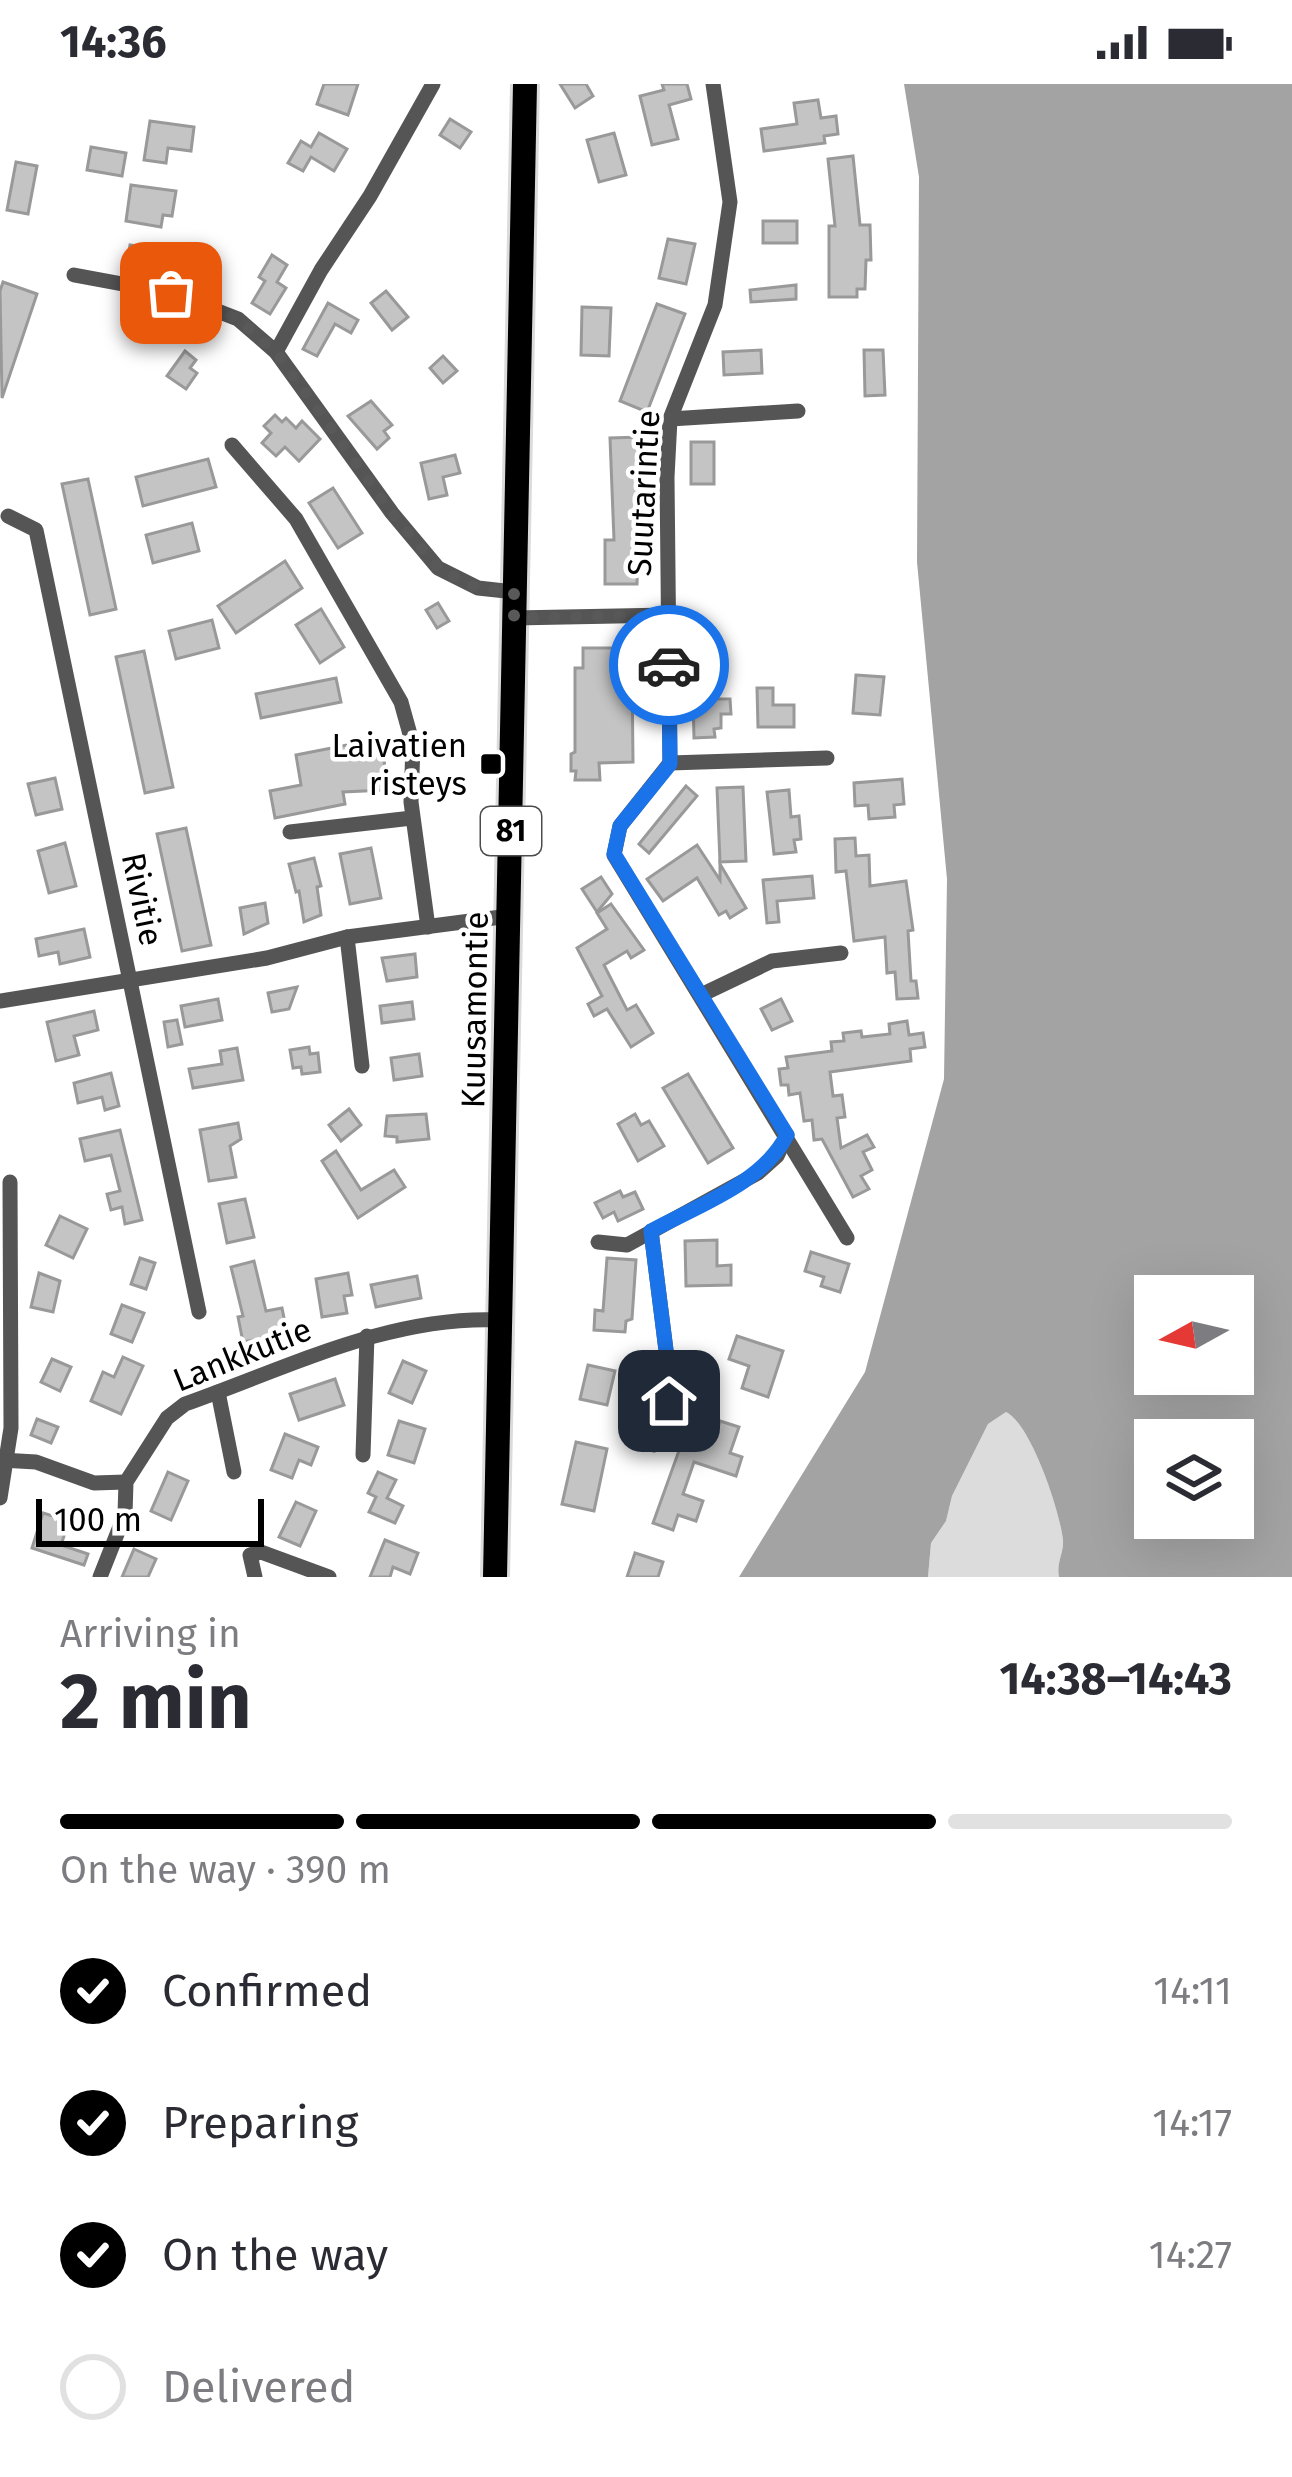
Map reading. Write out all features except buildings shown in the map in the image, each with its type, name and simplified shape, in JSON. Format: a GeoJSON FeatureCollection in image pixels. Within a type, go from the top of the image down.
{"type":"FeatureCollection","features":[{"type":"Feature","properties":{"kind":"main road","name":"Kuusamontie"},"geometry":{"type":"LineString","coordinates":[[495,1577],[525,84]]}},
{"type":"Feature","properties":{"kind":"street"},"geometry":{"type":"LineString","coordinates":[[276,352],[433,84]]}},
{"type":"Feature","properties":{"kind":"street","name":"Suutarintie"},"geometry":{"type":"LineString","coordinates":[[514,618],[668,615],[670,419],[715,304],[728,233],[730,202],[713,84]]}},
{"type":"Feature","properties":{"kind":"street"},"geometry":{"type":"LineString","coordinates":[[74,274],[171,293],[238,319],[276,352],[392,513],[438,568],[478,588],[514,592]]}},
{"type":"Feature","properties":{"kind":"street"},"geometry":{"type":"LineString","coordinates":[[670,419],[798,411]]}},
{"type":"Feature","properties":{"kind":"street"},"geometry":{"type":"LineString","coordinates":[[232,445],[296,519],[401,703],[413,745],[412,818],[428,927]]}},
{"type":"Feature","properties":{"kind":"street","name":"Rivitie"},"geometry":{"type":"LineString","coordinates":[[8,516],[36,530],[199,1312]]}},
{"type":"Feature","properties":{"kind":"street"},"geometry":{"type":"LineString","coordinates":[[668,615],[670,764],[620,826],[614,854],[847,1238]]}},
{"type":"Feature","properties":{"kind":"street"},"geometry":{"type":"LineString","coordinates":[[670,764],[826,758]]}},
{"type":"Feature","properties":{"kind":"street"},"geometry":{"type":"LineString","coordinates":[[290,832],[412,818]]}},
{"type":"Feature","properties":{"kind":"street"},"geometry":{"type":"LineString","coordinates":[[0,1001],[267,958],[347,937],[509,916]]}},
{"type":"Feature","properties":{"kind":"street"},"geometry":{"type":"LineString","coordinates":[[347,937],[362,1066]]}},
{"type":"Feature","properties":{"kind":"street"},"geometry":{"type":"LineString","coordinates":[[701,995],[772,962],[841,953]]}},
{"type":"Feature","properties":{"kind":"street"},"geometry":{"type":"LineString","coordinates":[[598,1242],[627,1246],[758,1173],[777,1156],[787,1135]]}},
{"type":"Feature","properties":{"kind":"street"},"geometry":{"type":"LineString","coordinates":[[0,1498],[10,1182]]}},
{"type":"Feature","properties":{"kind":"street"},"geometry":{"type":"LineString","coordinates":[[651,1231],[669,1374],[669,1401],[654,1444]]}},
{"type":"Feature","properties":{"kind":"street","name":"Lankkutie"},"geometry":{"type":"LineString","coordinates":[[126,1482],[167,1418],[185,1404],[367,1336],[464,1318],[500,1320]]}},
{"type":"Feature","properties":{"kind":"street"},"geometry":{"type":"LineString","coordinates":[[363,1455],[367,1336]]}},
{"type":"Feature","properties":{"kind":"street"},"geometry":{"type":"LineString","coordinates":[[218,1393],[234,1472]]}},
{"type":"Feature","properties":{"kind":"street"},"geometry":{"type":"LineString","coordinates":[[4,1461],[36,1462],[94,1483],[126,1482],[125,1514],[100,1577]]}},
{"type":"Feature","properties":{"kind":"street"},"geometry":{"type":"LineString","coordinates":[[255,1577],[250,1555],[261,1552],[329,1577]]}},
{"type":"Feature","properties":{"kind":"shaded area"},"geometry":{"type":"Polygon","coordinates":[[[904,84],[1292,84],[1292,1577],[1059,1577],[1063,1540],[1050,1490],[1025,1433],[1006,1412],[988,1424],[952,1496],[946,1521],[931,1543],[928,1577],[739,1577],[865,1372],[944,1079],[947,879],[917,562],[919,177],[904,84]]]}},
{"type":"Feature","properties":{"kind":"shaded area"},"geometry":{"type":"Polygon","coordinates":[[[1006,1412],[1025,1433],[1050,1490],[1063,1540],[1059,1577],[928,1577],[931,1543],[946,1521],[952,1496],[988,1424],[1006,1412]]]}},
{"type":"Feature","properties":{"kind":"way so far"},"geometry":{"type":"LineString","coordinates":[[171,293],[238,319],[276,352],[392,513],[438,568],[478,588],[514,592],[514,618],[668,615],[669,665]]}},
{"type":"Feature","properties":{"kind":"place","name":"Laivatien risteys"},"geometry":{"type":"Point","coordinates":[491,764]}},
{"type":"Feature","properties":{"kind":"route"},"geometry":{"type":"LineString","coordinates":[[669,665],[670,764],[620,826],[614,854],[787,1135],[777,1156],[758,1173],[651,1231],[669,1401]]}}]}
